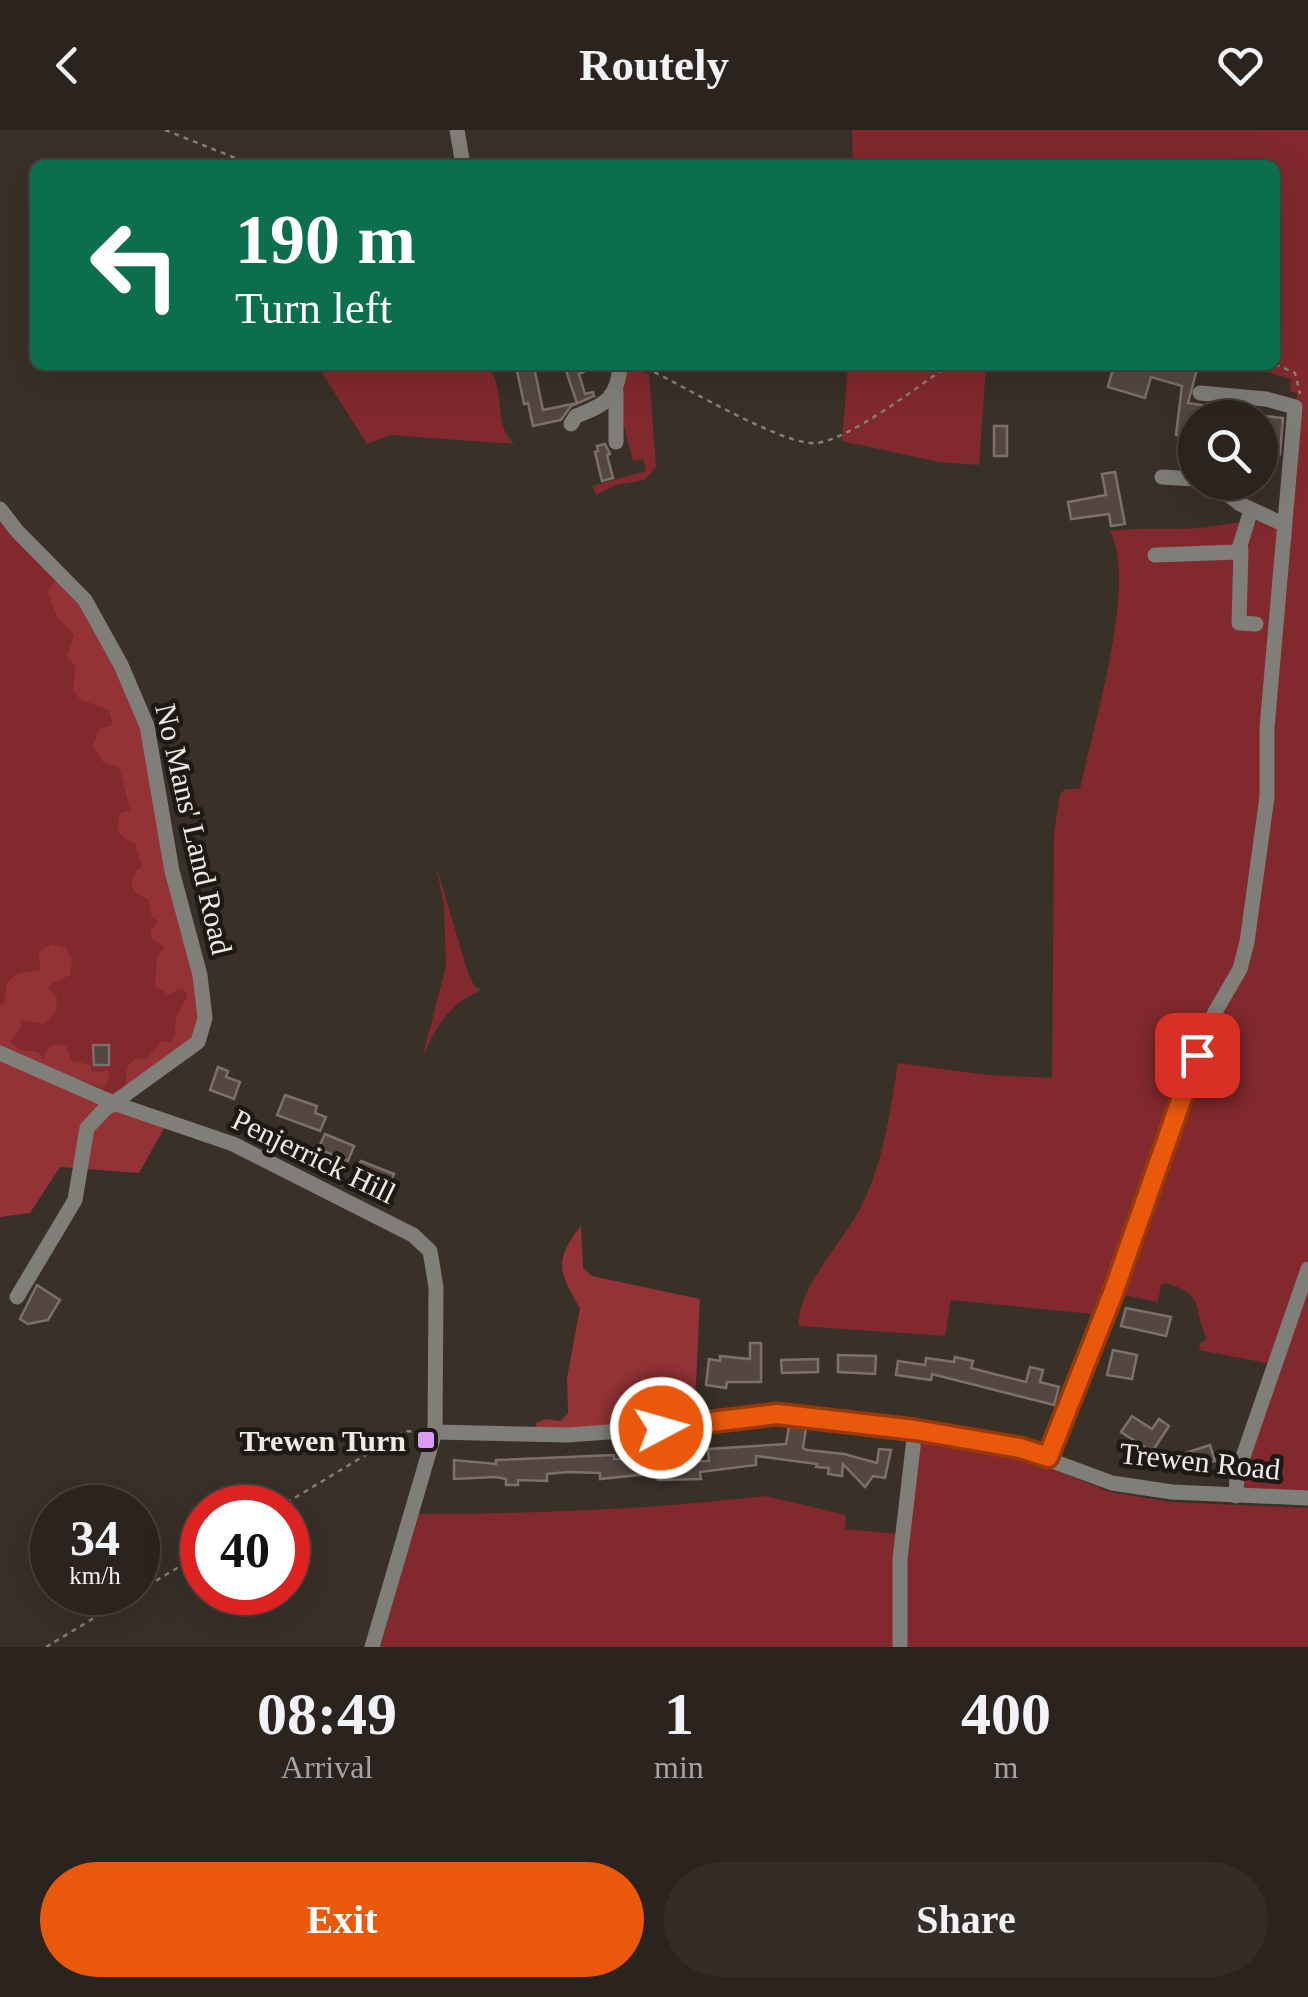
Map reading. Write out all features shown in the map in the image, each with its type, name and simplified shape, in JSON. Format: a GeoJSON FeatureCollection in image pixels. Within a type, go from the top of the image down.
{"type":"FeatureCollection","features":[{"type":"Feature","properties":{"kind":"street"},"geometry":{"type":"LineString","coordinates":[[457,130],[462,160]]}},
{"type":"Feature","properties":{"kind":"street"},"geometry":{"type":"LineString","coordinates":[[616,442],[619,370]]}},
{"type":"Feature","properties":{"kind":"street"},"geometry":{"type":"LineString","coordinates":[[572,424],[576,416],[604,406],[616,392]]}},
{"type":"Feature","properties":{"kind":"street"},"geometry":{"type":"LineString","coordinates":[[1048,1457],[1113,1293],[1202,1042],[1242,964],[1267,798],[1266,737],[1294,407],[1200,393]]}},
{"type":"Feature","properties":{"kind":"street"},"geometry":{"type":"LineString","coordinates":[[1162,477],[1178,478]]}},
{"type":"Feature","properties":{"kind":"street"},"geometry":{"type":"LineString","coordinates":[[1237,500],[1283,524]]}},
{"type":"Feature","properties":{"kind":"street","name":"No Mans' Land Road"},"geometry":{"type":"LineString","coordinates":[[0,509],[85,600],[122,666],[150,738],[172,871],[200,974],[204,1025],[198,1042],[116,1104]]}},
{"type":"Feature","properties":{"kind":"street"},"geometry":{"type":"LineString","coordinates":[[1251,510],[1241,550],[1239,622],[1256,624]]}},
{"type":"Feature","properties":{"kind":"street"},"geometry":{"type":"LineString","coordinates":[[1156,555],[1217,555],[1241,550]]}},
{"type":"Feature","properties":{"kind":"street","name":"Penjerrick Hill"},"geometry":{"type":"LineString","coordinates":[[0,1054],[116,1104],[232,1144],[413,1235],[430,1251],[436,1288],[435,1432]]}},
{"type":"Feature","properties":{"kind":"street"},"geometry":{"type":"LineString","coordinates":[[16,1297],[75,1200],[87,1128],[94,1118],[116,1104]]}},
{"type":"Feature","properties":{"kind":"street"},"geometry":{"type":"LineString","coordinates":[[1236,1496],[1237,1474],[1308,1269]]}},
{"type":"Feature","properties":{"kind":"street","name":"Trewen Road"},"geometry":{"type":"LineString","coordinates":[[435,1432],[567,1435],[692,1426],[777,1414],[915,1430],[1020,1448],[1112,1483],[1236,1496],[1308,1498]]}},
{"type":"Feature","properties":{"kind":"street"},"geometry":{"type":"LineString","coordinates":[[900,1647],[900,1559],[915,1430]]}},
{"type":"Feature","properties":{"kind":"street"},"geometry":{"type":"LineString","coordinates":[[372,1647],[435,1432]]}},
{"type":"Feature","properties":{"kind":"path"},"geometry":{"type":"LineString","coordinates":[[165,130],[240,160]]}},
{"type":"Feature","properties":{"kind":"path"},"geometry":{"type":"LineString","coordinates":[[1280,366],[1294,373],[1300,395]]}},
{"type":"Feature","properties":{"kind":"path"},"geometry":{"type":"LineString","coordinates":[[643,370],[787,437],[816,444],[846,434],[942,370]]}},
{"type":"Feature","properties":{"kind":"path"},"geometry":{"type":"LineString","coordinates":[[310,1489],[405,1431],[435,1432]]}},
{"type":"Feature","properties":{"kind":"path"},"geometry":{"type":"LineString","coordinates":[[46,1647],[99,1615]]}},
{"type":"Feature","properties":{"kind":"shaded area"},"geometry":{"type":"Polygon","coordinates":[[[852,130],[1308,130],[1308,1259],[1271,1364],[1199,1350],[1207,1338],[1193,1297],[1165,1283],[1161,1285],[1158,1302],[1119,1294],[1092,1314],[951,1300],[945,1336],[799,1326],[800,1312],[813,1281],[870,1188],[885,1135],[898,1063],[988,1075],[1052,1078],[1054,833],[1060,794],[1081,785],[1110,655],[1119,584],[1117,554],[1110,531],[1255,524],[1258,520],[1283,528],[1297,394],[1290,391],[1291,379],[1260,370],[1280,370],[1280,160],[853,160],[852,130]]]}},
{"type":"Feature","properties":{"kind":"shaded area"},"geometry":{"type":"Polygon","coordinates":[[[320,370],[490,370],[503,427],[515,444],[390,435],[367,444],[320,370]]]}},
{"type":"Feature","properties":{"kind":"shaded area"},"geometry":{"type":"Polygon","coordinates":[[[626,370],[649,374],[656,467],[645,480],[616,485],[596,495],[592,486],[646,471],[643,459],[633,461],[619,405],[626,370]]]}},
{"type":"Feature","properties":{"kind":"shaded area"},"geometry":{"type":"Polygon","coordinates":[[[848,370],[986,370],[979,465],[939,462],[842,441],[848,370]]]}},
{"type":"Feature","properties":{"kind":"shaded area"},"geometry":{"type":"Polygon","coordinates":[[[0,515],[81,603],[201,1029],[112,1100],[0,1050],[0,515]]]}},
{"type":"Feature","properties":{"kind":"shaded area"},"geometry":{"type":"Polygon","coordinates":[[[57,577],[81,603],[118,668],[144,730],[202,1007],[196,1038],[131,1087],[126,1084],[127,1067],[136,1058],[146,1059],[161,1042],[172,1041],[187,992],[178,989],[169,995],[155,986],[157,956],[165,947],[152,939],[150,932],[158,921],[152,918],[148,899],[136,894],[131,884],[135,872],[142,867],[135,844],[117,829],[120,813],[130,810],[119,767],[103,762],[93,746],[99,729],[113,725],[109,710],[81,700],[73,691],[75,666],[67,658],[74,635],[56,615],[48,591],[57,577]]]}},
{"type":"Feature","properties":{"kind":"shaded area"},"geometry":{"type":"Polygon","coordinates":[[[436,865],[468,973],[481,990],[460,1002],[444,1018],[422,1059],[446,966],[444,906],[436,865]]]}},
{"type":"Feature","properties":{"kind":"shaded area"},"geometry":{"type":"Polygon","coordinates":[[[52,944],[66,948],[72,961],[70,975],[49,988],[57,997],[56,1012],[44,1024],[20,1020],[21,1028],[10,1042],[21,1050],[38,1052],[43,1060],[54,1044],[66,1046],[72,1061],[91,1065],[92,1073],[108,1070],[110,1079],[102,1088],[0,1050],[0,1005],[4,1005],[7,982],[19,973],[40,970],[39,952],[52,944]]]}},
{"type":"Feature","properties":{"kind":"shaded area"},"geometry":{"type":"Polygon","coordinates":[[[0,1056],[166,1125],[139,1173],[60,1167],[30,1213],[0,1217],[0,1056]]]}},
{"type":"Feature","properties":{"kind":"shaded area"},"geometry":{"type":"Polygon","coordinates":[[[581,1226],[583,1268],[592,1276],[700,1299],[694,1424],[589,1432],[537,1428],[536,1423],[546,1419],[561,1421],[568,1413],[567,1378],[580,1308],[562,1267],[566,1249],[581,1226]]]}},
{"type":"Feature","properties":{"kind":"shaded area"},"geometry":{"type":"Polygon","coordinates":[[[1308,1283],[1308,1498],[1240,1496],[1241,1474],[1308,1283]]]}},
{"type":"Feature","properties":{"kind":"shaded area"},"geometry":{"type":"Polygon","coordinates":[[[924,1440],[1044,1465],[1110,1492],[1171,1502],[1308,1508],[1308,1647],[905,1647],[907,1558],[924,1440]]]}},
{"type":"Feature","properties":{"kind":"shaded area"},"geometry":{"type":"Polygon","coordinates":[[[766,1496],[846,1515],[845,1529],[899,1534],[895,1647],[380,1647],[418,1514],[592,1510],[766,1496]]]}},
{"type":"Feature","properties":{"kind":"building"},"geometry":{"type":"Polygon","coordinates":[[[535,370],[543,410],[577,403],[566,370],[587,370],[579,374],[585,394],[593,392],[594,396],[571,406],[561,420],[533,426],[517,371],[535,370]]]}},
{"type":"Feature","properties":{"kind":"building"},"geometry":{"type":"Polygon","coordinates":[[[1113,370],[1197,370],[1189,400],[1180,400],[1182,386],[1151,377],[1145,398],[1108,387],[1113,370]]]}},
{"type":"Feature","properties":{"kind":"building"},"geometry":{"type":"Polygon","coordinates":[[[1278,417],[1283,418],[1278,454],[1278,417]]]}},
{"type":"Feature","properties":{"kind":"building"},"geometry":{"type":"Polygon","coordinates":[[[994,426],[1007,426],[1007,456],[994,456],[994,426]]]}},
{"type":"Feature","properties":{"kind":"building"},"geometry":{"type":"Polygon","coordinates":[[[605,444],[613,478],[602,481],[595,452],[597,446],[605,444]]]}},
{"type":"Feature","properties":{"kind":"building"},"geometry":{"type":"Polygon","coordinates":[[[1115,472],[1125,524],[1111,526],[1109,514],[1071,519],[1068,502],[1106,495],[1102,474],[1115,472]]]}},
{"type":"Feature","properties":{"kind":"building"},"geometry":{"type":"Polygon","coordinates":[[[93,1045],[109,1045],[109,1065],[94,1065],[93,1045]]]}},
{"type":"Feature","properties":{"kind":"building"},"geometry":{"type":"Polygon","coordinates":[[[218,1067],[228,1071],[226,1077],[240,1082],[234,1099],[210,1090],[218,1067]]]}},
{"type":"Feature","properties":{"kind":"building"},"geometry":{"type":"Polygon","coordinates":[[[285,1095],[317,1106],[315,1113],[326,1117],[320,1131],[277,1115],[285,1095]]]}},
{"type":"Feature","properties":{"kind":"building"},"geometry":{"type":"Polygon","coordinates":[[[325,1134],[354,1146],[348,1161],[318,1149],[325,1134]]]}},
{"type":"Feature","properties":{"kind":"building"},"geometry":{"type":"Polygon","coordinates":[[[361,1161],[394,1174],[387,1188],[355,1173],[361,1161]]]}},
{"type":"Feature","properties":{"kind":"building"},"geometry":{"type":"Polygon","coordinates":[[[37,1285],[60,1300],[48,1320],[28,1324],[20,1319],[37,1285]]]}},
{"type":"Feature","properties":{"kind":"building"},"geometry":{"type":"Polygon","coordinates":[[[1126,1308],[1171,1317],[1166,1336],[1121,1326],[1126,1308]]]}},
{"type":"Feature","properties":{"kind":"building"},"geometry":{"type":"Polygon","coordinates":[[[750,1343],[761,1343],[761,1382],[727,1382],[726,1388],[706,1385],[709,1359],[750,1359],[750,1343]]]}},
{"type":"Feature","properties":{"kind":"building"},"geometry":{"type":"Polygon","coordinates":[[[1113,1350],[1137,1355],[1132,1379],[1107,1375],[1113,1350]]]}},
{"type":"Feature","properties":{"kind":"building"},"geometry":{"type":"Polygon","coordinates":[[[838,1355],[876,1356],[875,1374],[838,1372],[838,1355]]]}},
{"type":"Feature","properties":{"kind":"building"},"geometry":{"type":"Polygon","coordinates":[[[955,1357],[973,1361],[971,1368],[1026,1382],[1030,1367],[1043,1370],[1040,1382],[1059,1387],[1054,1405],[932,1374],[931,1380],[896,1375],[898,1361],[925,1365],[926,1358],[954,1362],[955,1357]]]}},
{"type":"Feature","properties":{"kind":"building"},"geometry":{"type":"Polygon","coordinates":[[[818,1359],[818,1372],[782,1373],[781,1360],[818,1359]]]}},
{"type":"Feature","properties":{"kind":"building"},"geometry":{"type":"Polygon","coordinates":[[[1132,1416],[1152,1429],[1159,1419],[1169,1426],[1152,1452],[1121,1432],[1132,1416]]]}},
{"type":"Feature","properties":{"kind":"building"},"geometry":{"type":"Polygon","coordinates":[[[789,1426],[806,1428],[803,1448],[807,1450],[877,1463],[879,1449],[891,1450],[885,1478],[873,1476],[865,1487],[843,1464],[842,1476],[828,1474],[829,1468],[816,1467],[817,1464],[756,1456],[756,1465],[700,1472],[701,1479],[658,1480],[658,1473],[600,1479],[600,1473],[569,1472],[547,1474],[547,1481],[518,1480],[518,1485],[506,1485],[506,1479],[496,1477],[454,1479],[454,1460],[496,1464],[496,1460],[614,1455],[614,1459],[647,1459],[669,1458],[669,1452],[681,1452],[682,1462],[709,1461],[708,1449],[786,1444],[789,1426]]]}},
{"type":"Feature","properties":{"kind":"building"},"geometry":{"type":"Polygon","coordinates":[[[1210,1445],[1215,1461],[1190,1468],[1185,1453],[1210,1445]]]}},
{"type":"Feature","properties":{"kind":"place","name":"Trewen Turn"},"geometry":{"type":"Point","coordinates":[426,1440]}},
{"type":"Feature","properties":{"kind":"route"},"geometry":{"type":"LineString","coordinates":[[661,1428],[777,1414],[915,1430],[1020,1448],[1048,1457],[1113,1293],[1197,1055]]}}]}
